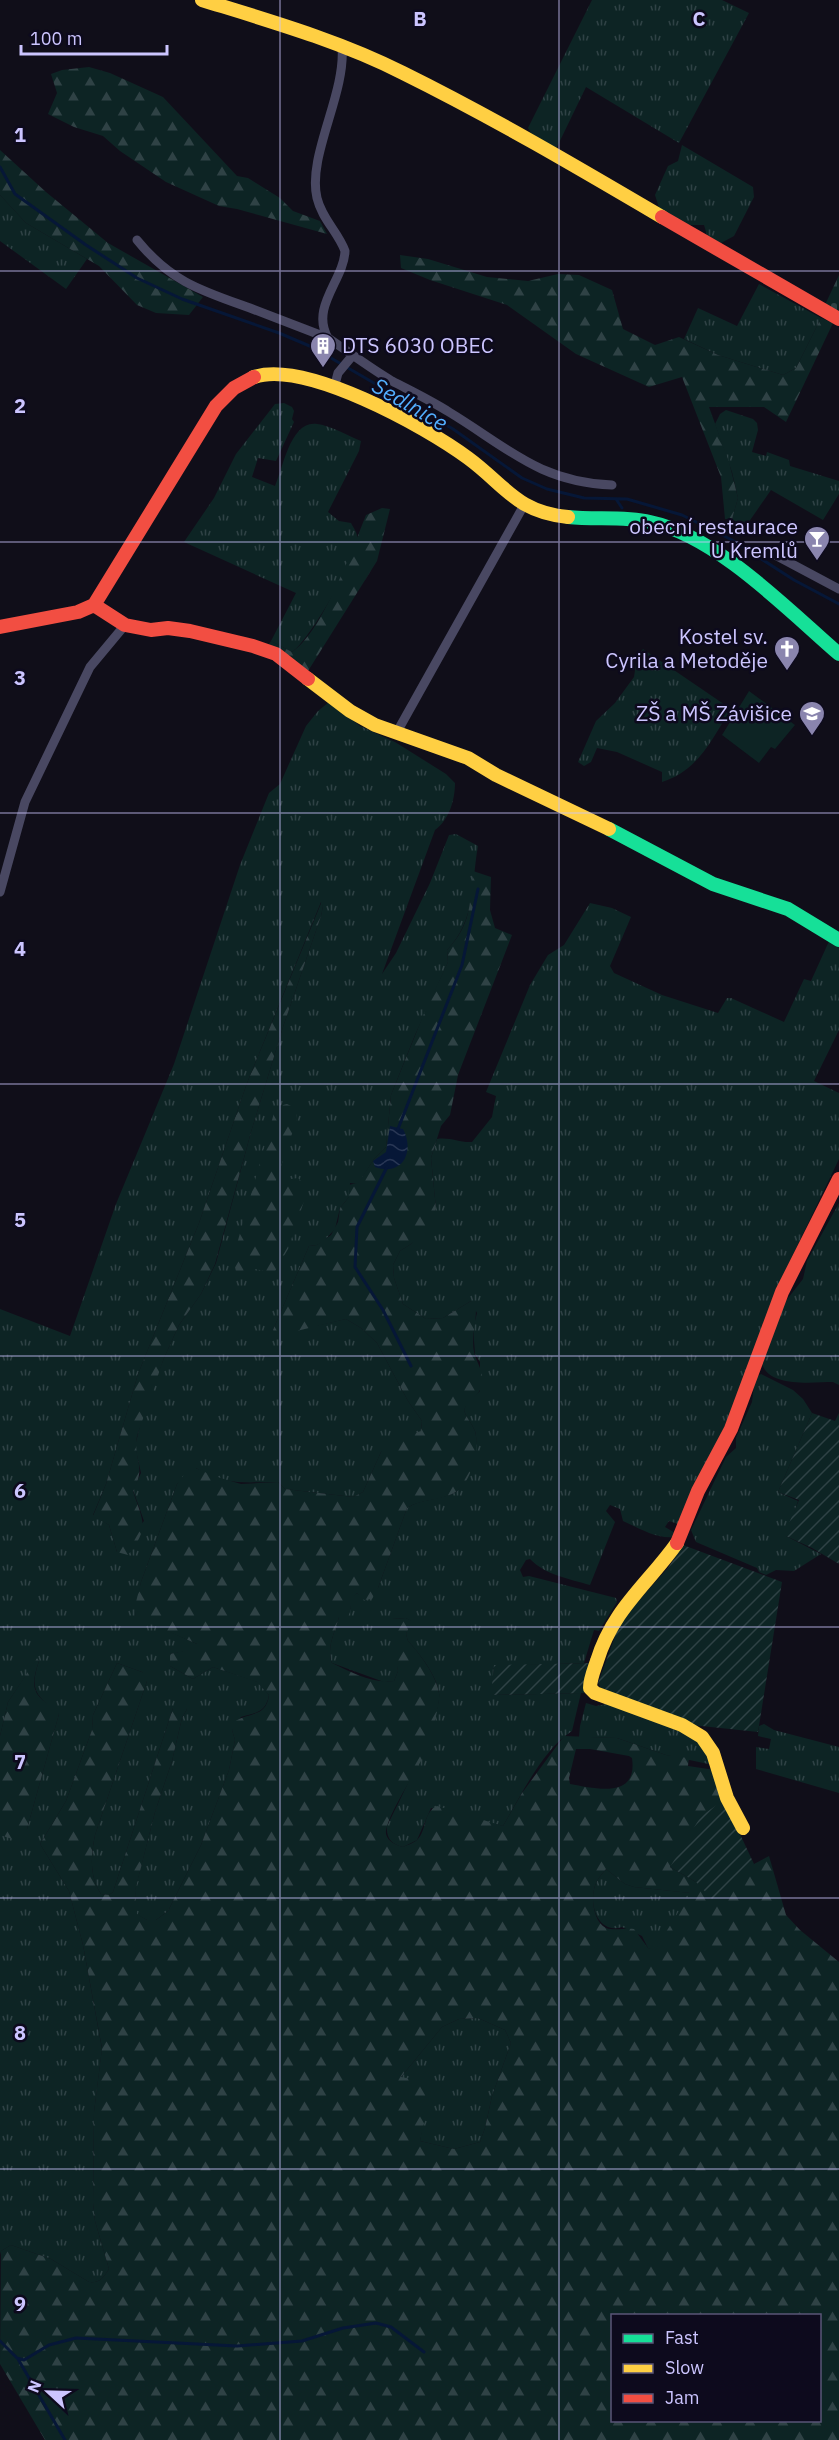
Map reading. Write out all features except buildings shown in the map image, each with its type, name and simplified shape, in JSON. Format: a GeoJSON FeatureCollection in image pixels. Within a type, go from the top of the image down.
{"type":"FeatureCollection","features":[{"type":"Feature","properties":{"kind":"street"},"geometry":{"type":"LineString","coordinates":[[202,0],[342,47],[402,72],[521,135],[839,319]]}},
{"type":"Feature","properties":{"kind":"street"},"geometry":{"type":"LineString","coordinates":[[327,338],[323,329],[324,312],[345,251],[323,215],[316,184],[319,159],[339,85],[342,47]]}},
{"type":"Feature","properties":{"kind":"street"},"geometry":{"type":"LineString","coordinates":[[138,240],[163,266],[181,280],[204,293],[327,338],[351,357],[448,411],[533,466],[549,474],[585,484],[612,485]]}},
{"type":"Feature","properties":{"kind":"street"},"geometry":{"type":"LineString","coordinates":[[334,388],[338,373],[351,357]]}},
{"type":"Feature","properties":{"kind":"street"},"geometry":{"type":"LineString","coordinates":[[0,627],[78,612],[94,605],[201,428],[227,393],[253,378],[273,373],[294,375],[334,388],[389,412],[447,444],[473,462],[524,505],[557,517],[642,521],[672,530],[701,544],[727,561],[839,654]]}},
{"type":"Feature","properties":{"kind":"street"},"geometry":{"type":"LineString","coordinates":[[397,732],[524,505]]}},
{"type":"Feature","properties":{"kind":"street"},"geometry":{"type":"LineString","coordinates":[[777,556],[839,589]]}},
{"type":"Feature","properties":{"kind":"street"},"geometry":{"type":"LineString","coordinates":[[94,605],[125,624],[151,630],[168,628],[190,631],[267,650],[284,658],[356,714],[375,724],[468,758],[496,775],[641,844],[713,884],[788,909],[839,940]]}},
{"type":"Feature","properties":{"kind":"street"},"geometry":{"type":"LineString","coordinates":[[0,892],[26,802],[90,668],[125,624]]}},
{"type":"Feature","properties":{"kind":"street"},"geometry":{"type":"LineString","coordinates":[[743,1828],[727,1798],[713,1753],[702,1737],[682,1725],[595,1693],[590,1688],[590,1683],[602,1644],[614,1620],[636,1591],[661,1566],[681,1538],[698,1491],[730,1430],[782,1292],[839,1179]]}},
{"type":"Feature","properties":{"kind":"green space"},"geometry":{"type":"Polygon","coordinates":[[[592,0],[722,0],[749,13],[679,143],[586,87],[556,149],[531,133],[528,128],[592,0]]]}},
{"type":"Feature","properties":{"kind":"green space"},"geometry":{"type":"Polygon","coordinates":[[[89,67],[110,73],[163,97],[237,176],[248,178],[280,198],[293,211],[320,221],[327,234],[219,206],[166,182],[120,151],[103,136],[74,127],[48,114],[57,93],[51,74],[62,70],[89,67]]]}},
{"type":"Feature","properties":{"kind":"green space"},"geometry":{"type":"Polygon","coordinates":[[[682,145],[753,187],[754,197],[734,236],[721,243],[708,238],[704,225],[682,225],[661,214],[655,195],[668,166],[678,161],[682,145]]]}},
{"type":"Feature","properties":{"kind":"green space"},"geometry":{"type":"Polygon","coordinates":[[[0,150],[46,192],[108,243],[203,297],[189,315],[156,313],[137,305],[99,266],[26,223],[0,195],[0,150]]]}},
{"type":"Feature","properties":{"kind":"green space"},"geometry":{"type":"Polygon","coordinates":[[[0,195],[26,223],[87,259],[66,289],[0,241],[0,195]]]}},
{"type":"Feature","properties":{"kind":"green space"},"geometry":{"type":"Polygon","coordinates":[[[400,255],[428,259],[487,277],[528,281],[558,274],[579,275],[612,290],[623,329],[655,345],[679,337],[718,355],[783,375],[796,368],[821,318],[833,323],[786,422],[764,407],[709,407],[729,462],[738,498],[732,519],[725,519],[721,477],[682,377],[649,387],[576,354],[507,305],[401,268],[400,255]]]}},
{"type":"Feature","properties":{"kind":"green space"},"geometry":{"type":"Polygon","coordinates":[[[839,275],[839,315],[824,307],[839,275]]]}},
{"type":"Feature","properties":{"kind":"green space"},"geometry":{"type":"Polygon","coordinates":[[[759,284],[821,318],[796,368],[783,375],[718,355],[684,339],[698,308],[737,326],[759,284]]]}},
{"type":"Feature","properties":{"kind":"green space"},"geometry":{"type":"Polygon","coordinates":[[[284,403],[292,407],[294,422],[276,461],[258,458],[252,477],[275,486],[294,437],[308,425],[327,426],[361,441],[359,451],[328,512],[339,521],[351,523],[357,535],[354,550],[340,582],[320,617],[300,645],[292,652],[271,641],[296,593],[184,542],[214,498],[236,454],[275,404],[284,403]]]}},
{"type":"Feature","properties":{"kind":"green space"},"geometry":{"type":"Polygon","coordinates":[[[726,410],[753,419],[757,423],[758,430],[752,452],[766,456],[767,452],[789,460],[790,466],[839,481],[839,494],[823,520],[771,490],[746,526],[743,527],[732,519],[738,498],[732,472],[715,424],[720,414],[726,410]]]}},
{"type":"Feature","properties":{"kind":"green space"},"geometry":{"type":"Polygon","coordinates":[[[382,508],[390,509],[377,561],[308,671],[267,647],[271,641],[292,652],[303,642],[314,628],[335,589],[366,515],[382,508]]]}},
{"type":"Feature","properties":{"kind":"green space"},"geometry":{"type":"Polygon","coordinates":[[[643,649],[731,709],[695,762],[675,777],[662,782],[662,772],[617,752],[597,748],[591,762],[584,766],[578,762],[596,721],[615,703],[634,677],[637,657],[643,649]]]}},
{"type":"Feature","properties":{"kind":"green space"},"geometry":{"type":"Polygon","coordinates":[[[749,691],[795,725],[775,749],[771,747],[759,763],[722,735],[749,691]]]}},
{"type":"Feature","properties":{"kind":"green space"},"geometry":{"type":"Polygon","coordinates":[[[329,702],[360,726],[395,742],[446,774],[455,783],[450,809],[444,821],[435,830],[382,974],[396,953],[430,883],[449,835],[456,834],[478,846],[468,914],[447,950],[448,962],[391,1095],[386,1147],[374,1159],[358,1184],[350,1183],[349,1197],[340,1208],[335,1229],[324,1241],[309,1246],[273,1330],[315,1326],[346,1319],[361,1328],[377,1343],[408,1401],[422,1421],[421,1431],[381,1452],[363,1492],[353,1497],[285,1489],[278,1482],[226,1480],[206,1474],[196,1468],[177,1484],[141,1582],[135,1616],[197,1644],[197,1649],[170,1654],[170,1666],[193,1679],[213,1667],[258,1682],[269,1695],[263,1708],[256,1713],[241,1717],[232,1730],[235,1740],[229,1770],[201,1845],[168,1911],[156,1920],[147,1920],[136,1914],[135,1890],[182,1718],[187,1709],[173,1708],[113,1892],[109,1895],[101,1894],[97,1887],[92,1865],[95,1835],[147,1681],[142,1672],[117,1663],[93,1715],[92,1730],[66,1801],[40,1844],[69,1891],[83,1945],[102,2049],[94,2112],[93,2203],[95,2221],[109,2269],[101,2279],[89,2282],[51,2259],[11,2245],[1,2251],[0,2255],[0,1835],[27,1829],[59,1714],[37,1692],[35,1679],[39,1661],[37,1659],[8,1702],[0,1736],[0,1309],[70,1336],[116,1204],[174,1064],[240,865],[269,793],[280,784],[306,726],[329,702]],[[321,902],[247,1083],[199,1223],[138,1374],[106,1484],[93,1515],[109,1525],[117,1552],[144,1521],[133,1490],[141,1473],[135,1446],[143,1414],[179,1325],[201,1294],[216,1263],[251,1132],[323,906],[321,902]]]}},
{"type":"Feature","properties":{"kind":"green space"},"geometry":{"type":"Polygon","coordinates":[[[473,871],[491,877],[490,910],[495,928],[512,935],[458,1075],[450,1115],[441,1126],[431,1158],[436,1209],[428,1226],[411,1244],[400,1251],[393,1265],[394,1278],[403,1304],[426,1319],[443,1318],[471,1301],[476,1304],[473,1346],[482,1373],[482,1383],[480,1391],[464,1410],[475,1431],[475,1457],[469,1476],[459,1490],[407,1508],[378,1588],[372,1599],[364,1600],[357,1593],[352,1598],[348,1617],[339,1617],[330,1657],[332,1663],[362,1676],[378,1681],[394,1681],[398,1671],[389,1625],[392,1619],[406,1618],[412,1621],[406,1634],[408,1641],[435,1679],[439,1699],[434,1726],[422,1759],[395,1808],[387,1828],[386,1834],[389,1839],[403,1847],[417,1840],[429,1812],[437,1806],[503,1826],[522,1793],[564,1736],[617,1738],[666,1755],[689,1758],[688,1766],[715,1770],[724,1800],[670,1867],[696,1882],[754,1864],[769,1856],[786,1915],[800,1930],[839,1962],[839,2440],[45,2440],[0,2364],[1,2251],[11,2245],[51,2259],[89,2282],[101,2279],[109,2269],[95,2221],[93,2203],[94,2112],[102,2048],[83,1945],[69,1891],[40,1844],[66,1801],[92,1730],[93,1715],[117,1663],[142,1672],[147,1677],[147,1681],[95,1835],[92,1865],[97,1887],[101,1894],[109,1895],[113,1892],[173,1708],[177,1703],[187,1709],[182,1718],[172,1761],[155,1812],[135,1891],[137,1914],[147,1920],[156,1920],[168,1911],[201,1845],[229,1770],[235,1740],[232,1730],[234,1722],[261,1711],[267,1702],[269,1695],[257,1682],[213,1667],[193,1679],[170,1666],[170,1654],[197,1648],[197,1644],[135,1617],[141,1582],[177,1484],[191,1466],[241,1484],[278,1482],[285,1489],[353,1497],[363,1492],[381,1452],[392,1440],[421,1431],[422,1421],[408,1401],[377,1343],[361,1328],[346,1319],[276,1336],[273,1330],[309,1246],[317,1245],[331,1235],[338,1222],[340,1208],[349,1197],[348,1185],[358,1183],[374,1159],[386,1147],[391,1095],[425,1011],[448,962],[447,950],[461,932],[470,904],[473,871]],[[576,1749],[569,1778],[570,1784],[603,1789],[622,1786],[629,1780],[632,1758],[629,1756],[590,1749],[576,1749]],[[606,1869],[597,1881],[593,1892],[595,1913],[601,1924],[609,1929],[634,1929],[648,1948],[655,1950],[690,1893],[634,1887],[625,1884],[606,1869]],[[478,2018],[459,2019],[442,2027],[401,2077],[433,2083],[420,2141],[454,2149],[480,2142],[492,2096],[511,2043],[505,2030],[478,2018]]]}},
{"type":"Feature","properties":{"kind":"green space"},"geometry":{"type":"Polygon","coordinates":[[[322,901],[321,916],[283,1027],[251,1132],[215,1264],[201,1294],[179,1325],[164,1358],[137,1436],[139,1475],[133,1491],[142,1517],[142,1531],[128,1555],[117,1552],[109,1525],[93,1516],[106,1484],[138,1374],[199,1223],[247,1083],[322,901]]]}},
{"type":"Feature","properties":{"kind":"green space"},"geometry":{"type":"Polygon","coordinates":[[[590,903],[612,908],[631,917],[610,966],[614,973],[662,995],[718,1013],[727,998],[731,998],[784,1022],[804,979],[811,981],[830,939],[839,945],[839,1030],[814,1081],[839,1093],[839,1159],[776,1290],[745,1384],[681,1525],[669,1521],[665,1527],[677,1534],[674,1537],[667,1537],[641,1530],[623,1521],[620,1509],[610,1505],[606,1511],[615,1522],[590,1585],[550,1573],[530,1559],[526,1560],[520,1570],[523,1577],[529,1576],[616,1598],[617,1602],[599,1631],[594,1630],[584,1663],[494,1666],[492,1695],[581,1693],[572,1731],[551,1749],[542,1761],[503,1826],[431,1808],[417,1840],[403,1847],[391,1840],[387,1826],[410,1780],[434,1721],[438,1705],[438,1686],[418,1652],[408,1641],[406,1634],[411,1621],[406,1618],[392,1619],[398,1671],[394,1681],[384,1682],[332,1663],[330,1652],[339,1617],[350,1612],[351,1598],[357,1593],[361,1596],[378,1588],[407,1508],[452,1494],[458,1490],[468,1475],[472,1466],[476,1438],[474,1428],[464,1410],[467,1403],[480,1391],[480,1362],[475,1354],[474,1340],[477,1313],[471,1301],[443,1318],[426,1319],[403,1304],[394,1278],[393,1265],[400,1251],[411,1244],[436,1209],[431,1158],[437,1139],[472,1142],[492,1117],[496,1096],[486,1092],[530,985],[548,955],[564,945],[590,903]]]}},
{"type":"Feature","properties":{"kind":"green space"},"geometry":{"type":"Polygon","coordinates":[[[287,1104],[295,1108],[297,1119],[276,1181],[298,1178],[306,1186],[306,1195],[288,1249],[274,1273],[245,1268],[242,1274],[237,1276],[233,1258],[274,1113],[279,1106],[287,1104]]]}},
{"type":"Feature","properties":{"kind":"green space"},"geometry":{"type":"Polygon","coordinates":[[[839,1203],[839,1385],[833,1382],[793,1382],[774,1377],[762,1364],[785,1302],[803,1279],[807,1261],[839,1203]]]}},
{"type":"Feature","properties":{"kind":"green space"},"geometry":{"type":"Polygon","coordinates":[[[761,1374],[793,1390],[803,1399],[812,1413],[778,1492],[798,1501],[786,1536],[821,1554],[794,1571],[776,1570],[766,1575],[759,1572],[757,1568],[696,1542],[691,1530],[726,1457],[736,1448],[736,1438],[752,1402],[755,1378],[761,1374]]]}},
{"type":"Feature","properties":{"kind":"green space"},"geometry":{"type":"Polygon","coordinates":[[[812,1413],[835,1421],[839,1413],[839,1564],[786,1536],[786,1530],[799,1500],[778,1492],[812,1413]]]}},
{"type":"Feature","properties":{"kind":"green space"},"geometry":{"type":"Polygon","coordinates":[[[683,1545],[782,1582],[758,1732],[692,1725],[601,1688],[598,1683],[621,1620],[668,1568],[683,1545]]]}},
{"type":"Feature","properties":{"kind":"green space"},"geometry":{"type":"Polygon","coordinates":[[[37,1658],[39,1661],[34,1678],[35,1690],[42,1700],[57,1709],[59,1714],[27,1829],[18,1841],[0,1835],[0,1736],[8,1702],[37,1658]]]}},
{"type":"Feature","properties":{"kind":"green space"},"geometry":{"type":"Polygon","coordinates":[[[592,1663],[584,1693],[491,1695],[494,1665],[592,1663]]]}},
{"type":"Feature","properties":{"kind":"green space"},"geometry":{"type":"Polygon","coordinates":[[[586,1703],[596,1706],[613,1703],[690,1731],[713,1765],[666,1755],[617,1738],[579,1737],[586,1703]]]}},
{"type":"Feature","properties":{"kind":"green space"},"geometry":{"type":"Polygon","coordinates":[[[764,1724],[774,1730],[839,1747],[839,1793],[756,1769],[756,1747],[769,1749],[771,1739],[758,1736],[759,1726],[764,1724]]]}},
{"type":"Feature","properties":{"kind":"green space"},"geometry":{"type":"Polygon","coordinates":[[[724,1800],[754,1864],[713,1900],[696,1882],[670,1867],[701,1816],[724,1800]]]}},
{"type":"Feature","properties":{"kind":"green space"},"geometry":{"type":"Polygon","coordinates":[[[606,1869],[625,1884],[634,1887],[691,1893],[655,1951],[648,1948],[642,1936],[622,1927],[606,1926],[600,1921],[596,1914],[593,1897],[597,1881],[606,1869]]]}},
{"type":"Feature","properties":{"kind":"green space"},"geometry":{"type":"Polygon","coordinates":[[[478,2018],[505,2030],[511,2043],[492,2096],[480,2142],[454,2149],[420,2141],[422,2129],[401,2077],[442,2027],[459,2019],[478,2018]]]}},
{"type":"Feature","properties":{"kind":"water"},"geometry":{"type":"Polygon","coordinates":[[[390,1126],[403,1129],[408,1146],[407,1153],[404,1160],[393,1168],[375,1167],[373,1161],[386,1152],[390,1126]]]}},
{"type":"Feature","properties":{"kind":"waterway","name":"Sedlnice"},"geometry":{"type":"LineString","coordinates":[[0,167],[15,194],[137,278],[182,299],[312,347],[453,429],[522,478],[547,489],[584,498],[627,499],[682,515],[732,540],[794,580],[839,604]]}},
{"type":"Feature","properties":{"kind":"waterway"},"geometry":{"type":"LineString","coordinates":[[616,499],[622,508]]}},
{"type":"Feature","properties":{"kind":"waterway"},"geometry":{"type":"LineString","coordinates":[[398,1129],[462,965],[478,889]]}},
{"type":"Feature","properties":{"kind":"waterway"},"geometry":{"type":"LineString","coordinates":[[387,1167],[357,1227],[355,1267],[383,1310],[411,1366]]}},
{"type":"Feature","properties":{"kind":"waterway"},"geometry":{"type":"LineString","coordinates":[[0,2341],[17,2358],[24,2360],[49,2345],[76,2338],[237,2346],[302,2341],[343,2328],[376,2323],[391,2327],[424,2352]]}},
{"type":"Feature","properties":{"kind":"waterway"},"geometry":{"type":"LineString","coordinates":[[18,2359],[65,2440]]}},
{"type":"Feature","properties":{"kind":"traffic: fast"},"geometry":{"type":"LineString","coordinates":[[568,517],[650,522],[701,542],[750,577],[839,654]]}},
{"type":"Feature","properties":{"kind":"traffic: fast"},"geometry":{"type":"LineString","coordinates":[[609,829],[713,884],[788,909],[839,940]]}},
{"type":"Feature","properties":{"kind":"traffic: slow"},"geometry":{"type":"LineString","coordinates":[[202,0],[304,32],[379,62],[502,125],[662,217]]}},
{"type":"Feature","properties":{"kind":"traffic: slow"},"geometry":{"type":"LineString","coordinates":[[254,377],[276,374],[303,378],[364,399],[424,429],[449,445],[523,503],[550,514],[568,517]]}},
{"type":"Feature","properties":{"kind":"traffic: slow"},"geometry":{"type":"LineString","coordinates":[[308,679],[350,711],[375,725],[468,758],[496,775],[609,829]]}},
{"type":"Feature","properties":{"kind":"traffic: slow"},"geometry":{"type":"LineString","coordinates":[[677,1543],[621,1612],[604,1643],[591,1678],[590,1688],[595,1693],[682,1725],[702,1737],[713,1753],[727,1798],[743,1828]]}},
{"type":"Feature","properties":{"kind":"traffic: jam"},"geometry":{"type":"LineString","coordinates":[[662,217],[839,319]]}},
{"type":"Feature","properties":{"kind":"traffic: jam"},"geometry":{"type":"LineString","coordinates":[[0,627],[78,612],[94,605],[216,406],[234,388],[254,377]]}},
{"type":"Feature","properties":{"kind":"traffic: jam"},"geometry":{"type":"LineString","coordinates":[[94,605],[125,625],[151,630],[168,628],[190,631],[253,646],[276,654],[308,679]]}},
{"type":"Feature","properties":{"kind":"traffic: jam"},"geometry":{"type":"LineString","coordinates":[[677,1543],[698,1491],[731,1429],[782,1292],[839,1179]]}},
{"type":"Feature","properties":{"kind":"place","name":"DTS 6030 OBEC"},"geometry":{"type":"Point","coordinates":[323,369]}},
{"type":"Feature","properties":{"kind":"place","name":"obecní restaurace U Kremlů"},"geometry":{"type":"Point","coordinates":[817,562]}},
{"type":"Feature","properties":{"kind":"place","name":"Kostel sv. Cyrila a Metoděje"},"geometry":{"type":"Point","coordinates":[787,672]}},
{"type":"Feature","properties":{"kind":"place","name":"ZŠ a MŠ Závišice"},"geometry":{"type":"Point","coordinates":[812,737]}}]}
